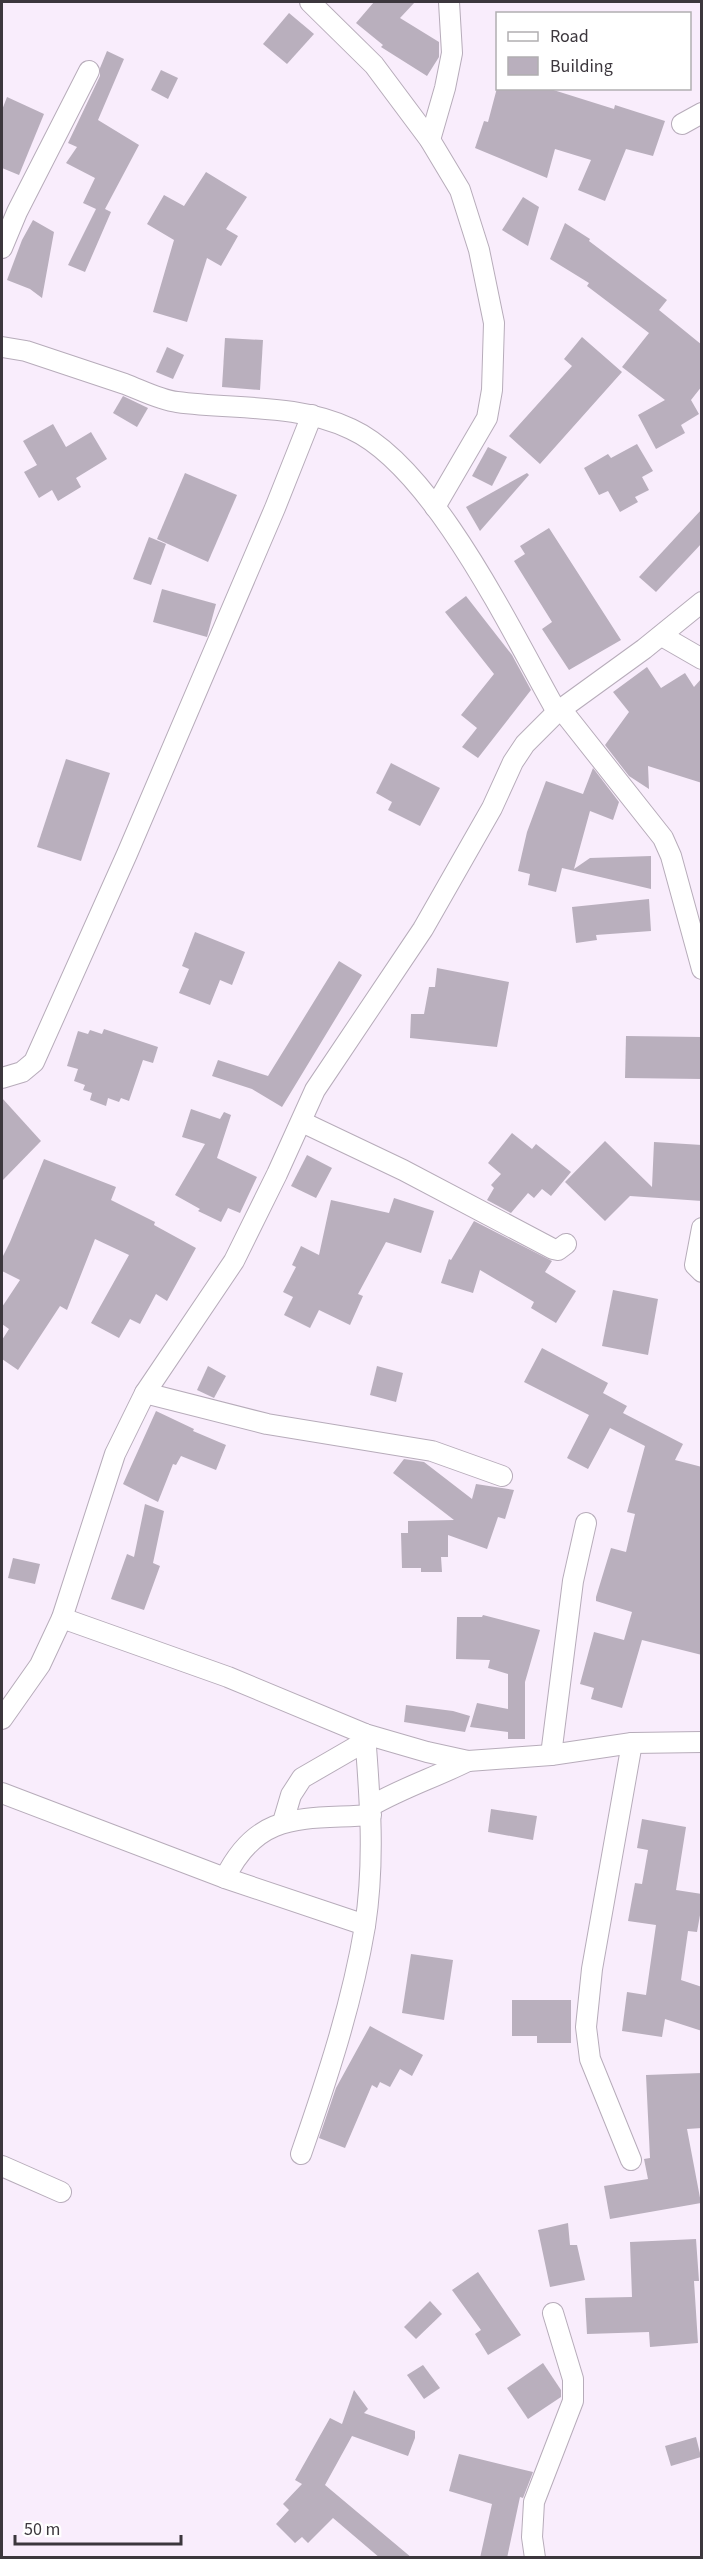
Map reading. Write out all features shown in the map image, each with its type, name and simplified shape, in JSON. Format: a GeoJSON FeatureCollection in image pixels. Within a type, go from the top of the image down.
{"type":"FeatureCollection","features":[{"type":"Feature","properties":{"kind":"street"},"geometry":{"type":"LineString","coordinates":[[313,2],[374,65],[430,140],[460,190],[479,250],[494,323],[492,390],[487,418],[435,507]]}},
{"type":"Feature","properties":{"kind":"street"},"geometry":{"type":"LineString","coordinates":[[430,140],[446,88],[452,53],[449,2]]}},
{"type":"Feature","properties":{"kind":"street"},"geometry":{"type":"LineString","coordinates":[[2,248],[17,212],[89,71]]}},
{"type":"Feature","properties":{"kind":"street"},"geometry":{"type":"LineString","coordinates":[[682,124],[702,113]]}},
{"type":"Feature","properties":{"kind":"street"},"geometry":{"type":"LineString","coordinates":[[2,347],[26,351],[174,402],[264,408],[312,415],[352,429],[392,458],[435,507],[472,562],[559,711],[663,838],[671,856],[702,969]]}},
{"type":"Feature","properties":{"kind":"street"},"geometry":{"type":"LineString","coordinates":[[2,1078],[22,1072],[34,1062],[128,854],[275,508],[312,415]]}},
{"type":"Feature","properties":{"kind":"street"},"geometry":{"type":"LineString","coordinates":[[2,1719],[40,1665],[62,1618],[115,1454],[145,1393],[234,1261],[302,1122],[315,1090],[423,929],[492,808],[513,762],[525,744],[559,711],[662,636],[702,602]]}},
{"type":"Feature","properties":{"kind":"street"},"geometry":{"type":"LineString","coordinates":[[662,636],[702,659]]}},
{"type":"Feature","properties":{"kind":"street"},"geometry":{"type":"LineString","coordinates":[[302,1122],[403,1170],[553,1249],[558,1250],[566,1244]]}},
{"type":"Feature","properties":{"kind":"street"},"geometry":{"type":"LineString","coordinates":[[702,1228],[695,1265],[702,1272]]}},
{"type":"Feature","properties":{"kind":"street"},"geometry":{"type":"LineString","coordinates":[[145,1393],[267,1424],[432,1451],[502,1476]]}},
{"type":"Feature","properties":{"kind":"street"},"geometry":{"type":"LineString","coordinates":[[551,1755],[573,1581],[586,1523]]}},
{"type":"Feature","properties":{"kind":"street"},"geometry":{"type":"LineString","coordinates":[[62,1618],[228,1677],[365,1738],[468,1761],[551,1755],[632,1743],[702,1742]]}},
{"type":"Feature","properties":{"kind":"street"},"geometry":{"type":"LineString","coordinates":[[301,2154],[338,2046],[365,1924],[371,1811],[365,1738]]}},
{"type":"Feature","properties":{"kind":"street"},"geometry":{"type":"LineString","coordinates":[[283,1822],[291,1795],[302,1778],[365,1738]]}},
{"type":"Feature","properties":{"kind":"street"},"geometry":{"type":"LineString","coordinates":[[631,2160],[590,2059],[586,2027],[592,1969],[632,1743]]}},
{"type":"Feature","properties":{"kind":"street"},"geometry":{"type":"LineString","coordinates":[[225,1878],[233,1862],[251,1839],[268,1827],[283,1822],[371,1811],[403,1788],[435,1777],[468,1761]]}},
{"type":"Feature","properties":{"kind":"street"},"geometry":{"type":"LineString","coordinates":[[2,1793],[225,1878],[365,1924]]}},
{"type":"Feature","properties":{"kind":"street"},"geometry":{"type":"LineString","coordinates":[[2,2166],[61,2192]]}},
{"type":"Feature","properties":{"kind":"street"},"geometry":{"type":"LineString","coordinates":[[535,2558],[532,2537],[534,2502],[573,2401],[573,2379],[553,2313]]}},
{"type":"Feature","properties":{"kind":"building"},"geometry":{"type":"Polygon","coordinates":[[[374,2],[415,2],[400,18],[439,42],[439,57],[427,76],[381,47],[383,45],[356,23],[374,2]]]}},
{"type":"Feature","properties":{"kind":"building"},"geometry":{"type":"Polygon","coordinates":[[[289,13],[314,34],[287,64],[263,44],[289,13]]]}},
{"type":"Feature","properties":{"kind":"building"},"geometry":{"type":"Polygon","coordinates":[[[107,51],[124,59],[98,120],[139,145],[105,209],[111,212],[85,272],[68,265],[96,209],[83,203],[95,178],[66,163],[77,147],[68,143],[100,76],[100,68],[107,51]]]}},
{"type":"Feature","properties":{"kind":"building"},"geometry":{"type":"Polygon","coordinates":[[[161,70],[178,78],[168,99],[151,90],[161,70]]]}},
{"type":"Feature","properties":{"kind":"building"},"geometry":{"type":"Polygon","coordinates":[[[496,90],[553,90],[614,109],[615,105],[665,121],[653,156],[626,149],[605,201],[578,190],[591,160],[555,149],[547,178],[475,148],[484,121],[488,122],[496,90]]]}},
{"type":"Feature","properties":{"kind":"building"},"geometry":{"type":"Polygon","coordinates":[[[7,97],[44,114],[19,175],[2,168],[2,110],[7,97]]]}},
{"type":"Feature","properties":{"kind":"building"},"geometry":{"type":"Polygon","coordinates":[[[206,172],[247,197],[226,229],[238,236],[221,266],[207,258],[187,322],[153,312],[174,240],[147,224],[164,195],[184,206],[206,172]]]}},
{"type":"Feature","properties":{"kind":"building"},"geometry":{"type":"Polygon","coordinates":[[[523,197],[539,207],[528,246],[502,230],[523,197]]]}},
{"type":"Feature","properties":{"kind":"building"},"geometry":{"type":"Polygon","coordinates":[[[33,220],[54,232],[42,298],[30,289],[7,280],[22,240],[33,220]]]}},
{"type":"Feature","properties":{"kind":"building"},"geometry":{"type":"Polygon","coordinates":[[[565,223],[590,239],[589,241],[667,300],[659,310],[702,345],[702,386],[691,400],[699,414],[681,425],[685,433],[656,449],[638,415],[665,400],[622,367],[649,333],[587,286],[589,283],[550,259],[565,223]]]}},
{"type":"Feature","properties":{"kind":"building"},"geometry":{"type":"Polygon","coordinates":[[[582,337],[622,372],[540,464],[509,436],[572,366],[564,359],[582,337]]]}},
{"type":"Feature","properties":{"kind":"building"},"geometry":{"type":"Polygon","coordinates":[[[225,338],[263,340],[260,390],[222,387],[225,338]]]}},
{"type":"Feature","properties":{"kind":"building"},"geometry":{"type":"Polygon","coordinates":[[[167,347],[184,355],[173,379],[156,372],[167,347]]]}},
{"type":"Feature","properties":{"kind":"building"},"geometry":{"type":"Polygon","coordinates":[[[123,396],[148,408],[137,427],[113,413],[123,396]]]}},
{"type":"Feature","properties":{"kind":"building"},"geometry":{"type":"Polygon","coordinates":[[[53,424],[66,447],[91,432],[107,459],[76,478],[81,487],[58,501],[52,490],[39,498],[24,472],[37,465],[23,441],[53,424]]]}},
{"type":"Feature","properties":{"kind":"building"},"geometry":{"type":"Polygon","coordinates":[[[637,444],[653,471],[642,477],[649,490],[635,497],[638,502],[620,512],[608,491],[599,495],[584,468],[608,454],[611,458],[637,444]]]}},
{"type":"Feature","properties":{"kind":"building"},"geometry":{"type":"Polygon","coordinates":[[[488,447],[507,457],[492,486],[472,476],[488,447]]]}},
{"type":"Feature","properties":{"kind":"building"},"geometry":{"type":"Polygon","coordinates":[[[185,473],[237,495],[208,562],[157,539],[185,473]]]}},
{"type":"Feature","properties":{"kind":"building"},"geometry":{"type":"Polygon","coordinates":[[[527,473],[529,475],[480,531],[466,507],[527,473]]]}},
{"type":"Feature","properties":{"kind":"building"},"geometry":{"type":"Polygon","coordinates":[[[702,509],[702,543],[656,592],[639,577],[702,509]]]}},
{"type":"Feature","properties":{"kind":"building"},"geometry":{"type":"Polygon","coordinates":[[[549,528],[621,640],[569,670],[542,629],[552,622],[514,561],[525,554],[520,546],[549,528]]]}},
{"type":"Feature","properties":{"kind":"building"},"geometry":{"type":"Polygon","coordinates":[[[149,537],[166,544],[151,585],[133,579],[149,537]]]}},
{"type":"Feature","properties":{"kind":"building"},"geometry":{"type":"Polygon","coordinates":[[[162,589],[216,604],[207,637],[153,622],[162,589]]]}},
{"type":"Feature","properties":{"kind":"building"},"geometry":{"type":"Polygon","coordinates":[[[466,596],[512,655],[531,690],[478,758],[462,747],[477,728],[461,715],[494,674],[445,612],[466,596]]]}},
{"type":"Feature","properties":{"kind":"building"},"geometry":{"type":"Polygon","coordinates":[[[647,667],[661,688],[685,673],[694,687],[702,678],[702,783],[648,766],[649,789],[629,776],[605,745],[629,712],[613,692],[647,667]]]}},
{"type":"Feature","properties":{"kind":"building"},"geometry":{"type":"Polygon","coordinates":[[[66,759],[110,773],[81,861],[37,847],[66,759]]]}},
{"type":"Feature","properties":{"kind":"building"},"geometry":{"type":"Polygon","coordinates":[[[391,763],[440,788],[420,826],[388,810],[392,802],[376,793],[391,763]]]}},
{"type":"Feature","properties":{"kind":"building"},"geometry":{"type":"Polygon","coordinates":[[[593,768],[619,802],[613,820],[590,811],[574,869],[590,858],[651,856],[651,889],[562,868],[556,892],[528,885],[530,874],[518,871],[527,832],[546,781],[583,794],[593,768]]]}},
{"type":"Feature","properties":{"kind":"building"},"geometry":{"type":"Polygon","coordinates":[[[649,899],[651,931],[596,935],[597,940],[576,943],[572,907],[649,899]]]}},
{"type":"Feature","properties":{"kind":"building"},"geometry":{"type":"Polygon","coordinates":[[[195,932],[245,952],[232,985],[220,980],[210,1005],[179,993],[189,969],[182,966],[195,932]]]}},
{"type":"Feature","properties":{"kind":"building"},"geometry":{"type":"Polygon","coordinates":[[[339,961],[362,975],[282,1107],[252,1089],[212,1076],[218,1060],[268,1076],[339,961]]]}},
{"type":"Feature","properties":{"kind":"building"},"geometry":{"type":"Polygon","coordinates":[[[437,968],[509,982],[497,1047],[410,1038],[411,1014],[424,1014],[429,987],[435,987],[437,968]]]}},
{"type":"Feature","properties":{"kind":"building"},"geometry":{"type":"Polygon","coordinates":[[[104,1029],[158,1047],[153,1063],[143,1060],[129,1101],[121,1098],[119,1102],[108,1098],[106,1106],[90,1100],[92,1093],[83,1090],[85,1085],[74,1081],[78,1069],[67,1066],[78,1031],[88,1034],[90,1030],[102,1034],[104,1029]]]}},
{"type":"Feature","properties":{"kind":"building"},"geometry":{"type":"Polygon","coordinates":[[[626,1036],[702,1037],[702,1079],[625,1078],[626,1036]]]}},
{"type":"Feature","properties":{"kind":"building"},"geometry":{"type":"Polygon","coordinates":[[[2,1098],[41,1141],[2,1181],[2,1098]]]}},
{"type":"Feature","properties":{"kind":"building"},"geometry":{"type":"Polygon","coordinates":[[[191,1109],[220,1119],[224,1112],[231,1115],[217,1158],[257,1177],[240,1213],[228,1208],[221,1222],[198,1211],[200,1209],[175,1195],[205,1144],[182,1137],[191,1109]]]}},
{"type":"Feature","properties":{"kind":"building"},"geometry":{"type":"Polygon","coordinates":[[[512,1133],[532,1149],[536,1144],[571,1172],[551,1196],[542,1189],[534,1198],[528,1193],[511,1213],[487,1200],[494,1188],[491,1185],[501,1174],[488,1163],[512,1133]]]}},
{"type":"Feature","properties":{"kind":"building"},"geometry":{"type":"Polygon","coordinates":[[[605,1141],[652,1187],[654,1142],[702,1145],[702,1201],[630,1196],[605,1221],[565,1182],[605,1141]]]}},
{"type":"Feature","properties":{"kind":"building"},"geometry":{"type":"Polygon","coordinates":[[[307,1155],[332,1168],[316,1198],[291,1186],[307,1155]]]}},
{"type":"Feature","properties":{"kind":"building"},"geometry":{"type":"Polygon","coordinates":[[[44,1159],[116,1187],[111,1200],[155,1222],[154,1225],[196,1248],[167,1301],[156,1294],[140,1324],[130,1319],[119,1338],[91,1323],[129,1255],[95,1239],[67,1310],[60,1306],[18,1370],[2,1359],[2,1340],[9,1329],[2,1324],[2,1307],[20,1280],[2,1271],[2,1258],[44,1159]]]}},
{"type":"Feature","properties":{"kind":"building"},"geometry":{"type":"Polygon","coordinates":[[[394,1198],[434,1211],[421,1253],[386,1242],[358,1294],[363,1296],[350,1325],[319,1310],[310,1328],[284,1315],[293,1297],[283,1292],[296,1267],[292,1265],[301,1246],[319,1255],[331,1200],[389,1213],[394,1198]]]}},
{"type":"Feature","properties":{"kind":"building"},"geometry":{"type":"Polygon","coordinates":[[[474,1221],[552,1261],[545,1272],[576,1291],[556,1323],[531,1308],[534,1302],[480,1270],[473,1293],[441,1283],[449,1259],[451,1260],[474,1221]]]}},
{"type":"Feature","properties":{"kind":"building"},"geometry":{"type":"Polygon","coordinates":[[[613,1290],[658,1299],[648,1355],[602,1346],[613,1290]]]}},
{"type":"Feature","properties":{"kind":"building"},"geometry":{"type":"Polygon","coordinates":[[[542,1348],[608,1383],[603,1393],[627,1406],[623,1413],[683,1444],[675,1460],[702,1467],[702,1655],[642,1640],[622,1708],[591,1699],[594,1688],[580,1684],[594,1632],[624,1640],[632,1612],[596,1601],[596,1597],[611,1548],[626,1552],[635,1514],[627,1512],[645,1446],[610,1428],[588,1469],[567,1458],[589,1415],[524,1382],[542,1348]]]}},
{"type":"Feature","properties":{"kind":"building"},"geometry":{"type":"Polygon","coordinates":[[[208,1366],[226,1376],[214,1398],[197,1390],[208,1366]]]}},
{"type":"Feature","properties":{"kind":"building"},"geometry":{"type":"Polygon","coordinates":[[[377,1366],[403,1373],[396,1402],[370,1395],[377,1366]]]}},
{"type":"Feature","properties":{"kind":"building"},"geometry":{"type":"Polygon","coordinates":[[[156,1411],[194,1429],[193,1431],[226,1445],[216,1470],[181,1456],[176,1465],[173,1464],[158,1502],[123,1484],[156,1411]]]}},
{"type":"Feature","properties":{"kind":"building"},"geometry":{"type":"Polygon","coordinates":[[[404,1459],[424,1462],[472,1499],[476,1484],[514,1490],[505,1519],[498,1517],[487,1549],[448,1535],[448,1557],[441,1557],[442,1572],[421,1572],[421,1568],[402,1568],[401,1533],[408,1533],[408,1521],[454,1520],[393,1473],[404,1459]]]}},
{"type":"Feature","properties":{"kind":"building"},"geometry":{"type":"Polygon","coordinates":[[[145,1504],[164,1511],[153,1563],[160,1566],[144,1610],[111,1599],[127,1554],[134,1557],[145,1504]]]}},
{"type":"Feature","properties":{"kind":"building"},"geometry":{"type":"Polygon","coordinates":[[[13,1558],[40,1564],[35,1584],[8,1578],[13,1558]]]}},
{"type":"Feature","properties":{"kind":"building"},"geometry":{"type":"Polygon","coordinates":[[[483,1615],[540,1630],[525,1682],[525,1739],[508,1739],[508,1732],[470,1727],[477,1703],[508,1709],[508,1674],[488,1668],[490,1660],[456,1659],[457,1617],[482,1617],[483,1615]]]}},
{"type":"Feature","properties":{"kind":"building"},"geometry":{"type":"Polygon","coordinates":[[[406,1705],[453,1711],[470,1716],[465,1732],[404,1722],[406,1705]]]}},
{"type":"Feature","properties":{"kind":"building"},"geometry":{"type":"Polygon","coordinates":[[[491,1809],[537,1816],[533,1840],[488,1832],[491,1809]]]}},
{"type":"Feature","properties":{"kind":"building"},"geometry":{"type":"Polygon","coordinates":[[[642,1819],[686,1827],[676,1890],[702,1894],[702,1904],[697,1932],[688,1931],[681,1980],[702,1987],[702,2031],[665,2019],[662,2037],[622,2031],[627,1992],[646,1995],[656,1925],[628,1921],[635,1883],[642,1884],[648,1850],[637,1848],[642,1819]]]}},
{"type":"Feature","properties":{"kind":"building"},"geometry":{"type":"Polygon","coordinates":[[[411,1954],[453,1960],[444,2020],[402,2013],[411,1954]]]}},
{"type":"Feature","properties":{"kind":"building"},"geometry":{"type":"Polygon","coordinates":[[[512,2000],[571,2000],[571,2043],[537,2043],[537,2036],[512,2036],[512,2000]]]}},
{"type":"Feature","properties":{"kind":"building"},"geometry":{"type":"Polygon","coordinates":[[[370,2026],[423,2055],[412,2076],[400,2069],[390,2087],[380,2082],[377,2088],[372,2085],[345,2148],[319,2138],[336,2088],[370,2026]]]}},
{"type":"Feature","properties":{"kind":"building"},"geometry":{"type":"Polygon","coordinates":[[[702,2073],[702,2128],[687,2129],[701,2203],[610,2219],[604,2186],[648,2179],[644,2159],[650,2158],[646,2075],[702,2073]]]}},
{"type":"Feature","properties":{"kind":"building"},"geometry":{"type":"Polygon","coordinates":[[[568,2223],[570,2245],[577,2245],[585,2280],[550,2287],[538,2230],[568,2223]]]}},
{"type":"Feature","properties":{"kind":"building"},"geometry":{"type":"Polygon","coordinates":[[[696,2239],[699,2281],[694,2281],[698,2343],[650,2347],[649,2332],[587,2334],[585,2298],[632,2297],[630,2242],[696,2239]]]}},
{"type":"Feature","properties":{"kind":"building"},"geometry":{"type":"Polygon","coordinates":[[[478,2272],[521,2335],[488,2355],[475,2334],[481,2330],[452,2290],[478,2272]]]}},
{"type":"Feature","properties":{"kind":"building"},"geometry":{"type":"Polygon","coordinates":[[[430,2301],[442,2314],[416,2339],[404,2327],[430,2301]]]}},
{"type":"Feature","properties":{"kind":"building"},"geometry":{"type":"Polygon","coordinates":[[[543,2363],[561,2390],[561,2397],[528,2419],[507,2388],[543,2363]]]}},
{"type":"Feature","properties":{"kind":"building"},"geometry":{"type":"Polygon","coordinates":[[[423,2365],[440,2388],[424,2399],[407,2375],[423,2365]]]}},
{"type":"Feature","properties":{"kind":"building"},"geometry":{"type":"Polygon","coordinates":[[[354,2390],[368,2409],[364,2413],[415,2431],[415,2438],[408,2456],[352,2436],[325,2485],[412,2558],[380,2558],[333,2518],[308,2543],[302,2537],[295,2543],[276,2524],[289,2510],[283,2504],[302,2484],[295,2480],[330,2418],[342,2424],[354,2390]]]}},
{"type":"Feature","properties":{"kind":"building"},"geometry":{"type":"Polygon","coordinates":[[[696,2437],[701,2457],[671,2466],[665,2446],[696,2437]]]}},
{"type":"Feature","properties":{"kind":"building"},"geometry":{"type":"Polygon","coordinates":[[[459,2454],[533,2472],[523,2498],[520,2497],[507,2558],[480,2558],[492,2504],[449,2491],[459,2454]]]}}]}
